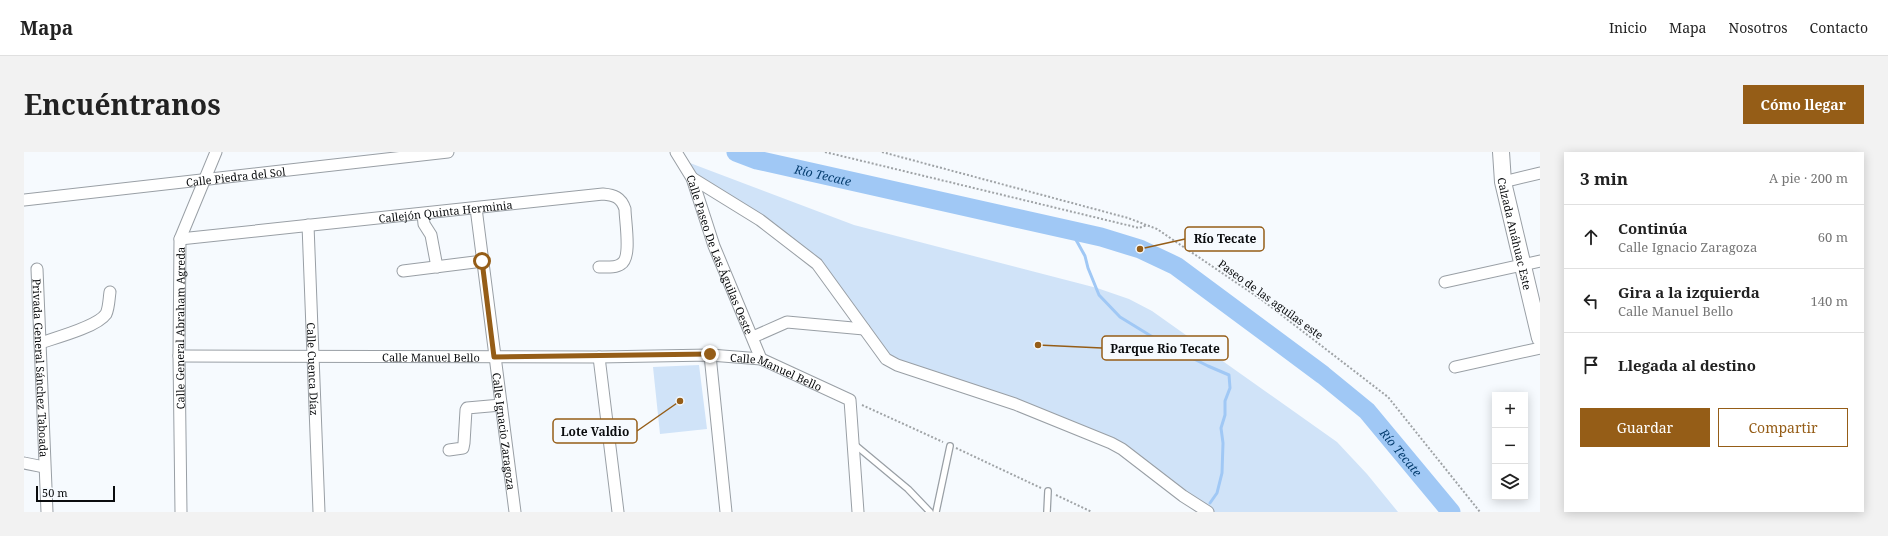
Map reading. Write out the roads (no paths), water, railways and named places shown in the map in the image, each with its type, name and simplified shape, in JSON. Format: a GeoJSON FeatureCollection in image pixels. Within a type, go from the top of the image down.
{"type":"FeatureCollection","features":[{"type":"Feature","properties":{"kind":"main road","name":"Calzada Anáhuac Este"},"geometry":{"type":"LineString","coordinates":[[1501,152],[1503,182],[1540,338]]}},
{"type":"Feature","properties":{"kind":"street","name":"Calle General Abraham Agreda"},"geometry":{"type":"LineString","coordinates":[[181,512],[179,356],[180,239],[216,152]]}},
{"type":"Feature","properties":{"kind":"street","name":"Calle Piedra del Sol"},"geometry":{"type":"LineString","coordinates":[[24,200],[206,178],[448,152]]}},
{"type":"Feature","properties":{"kind":"street","name":"Calle Paseo De Las Águilas Oeste"},"geometry":{"type":"LineString","coordinates":[[676,152],[692,178],[714,246],[761,359]]}},
{"type":"Feature","properties":{"kind":"street"},"geometry":{"type":"LineString","coordinates":[[1503,182],[1540,173]]}},
{"type":"Feature","properties":{"kind":"street"},"geometry":{"type":"LineString","coordinates":[[692,178],[760,220],[817,264],[886,359],[897,365],[1015,404],[1111,443],[1122,449],[1183,496],[1208,512]]}},
{"type":"Feature","properties":{"kind":"street","name":"Callejón Quinta Herminia"},"geometry":{"type":"LineString","coordinates":[[180,239],[603,194],[612,195],[623,202],[627,255],[623,264],[618,266],[599,267]]}},
{"type":"Feature","properties":{"kind":"street","name":"Calle Ignacio Zaragoza"},"geometry":{"type":"LineString","coordinates":[[476,208],[515,512]]}},
{"type":"Feature","properties":{"kind":"street"},"geometry":{"type":"LineString","coordinates":[[422,214],[424,224],[432,235],[437,267]]}},
{"type":"Feature","properties":{"kind":"street","name":"Calle Cuenca Díaz"},"geometry":{"type":"LineString","coordinates":[[308,225],[319,512]]}},
{"type":"Feature","properties":{"kind":"street"},"geometry":{"type":"LineString","coordinates":[[403,271],[482,261]]}},
{"type":"Feature","properties":{"kind":"street"},"geometry":{"type":"LineString","coordinates":[[1445,282],[1540,261]]}},
{"type":"Feature","properties":{"kind":"street","name":"Privada General Sánchez Taboada"},"geometry":{"type":"LineString","coordinates":[[37,269],[47,512]]}},
{"type":"Feature","properties":{"kind":"street"},"geometry":{"type":"LineString","coordinates":[[40,343],[67,335],[102,318],[107,312],[110,292]]}},
{"type":"Feature","properties":{"kind":"street"},"geometry":{"type":"LineString","coordinates":[[753,337],[787,322],[864,330]]}},
{"type":"Feature","properties":{"kind":"street"},"geometry":{"type":"LineString","coordinates":[[1455,367],[1540,348]]}},
{"type":"Feature","properties":{"kind":"street"},"geometry":{"type":"LineString","coordinates":[[710,354],[726,512]]}},
{"type":"Feature","properties":{"kind":"street","name":"Calle Manuel Bello"},"geometry":{"type":"LineString","coordinates":[[179,356],[599,357],[710,354],[761,359],[850,400],[852,442]]}},
{"type":"Feature","properties":{"kind":"street"},"geometry":{"type":"LineString","coordinates":[[599,357],[618,512]]}},
{"type":"Feature","properties":{"kind":"street"},"geometry":{"type":"LineString","coordinates":[[449,450],[463,448],[467,408],[501,405]]}},
{"type":"Feature","properties":{"kind":"street"},"geometry":{"type":"LineString","coordinates":[[852,442],[858,512]]}},
{"type":"Feature","properties":{"kind":"street"},"geometry":{"type":"LineString","coordinates":[[24,463],[44,467]]}},
{"type":"Feature","properties":{"kind":"lane"},"geometry":{"type":"LineString","coordinates":[[852,442],[908,489],[930,512]]}},
{"type":"Feature","properties":{"kind":"lane"},"geometry":{"type":"LineString","coordinates":[[936,512],[950,446]]}},
{"type":"Feature","properties":{"kind":"lane"},"geometry":{"type":"LineString","coordinates":[[1046,512],[1048,491]]}},
{"type":"Feature","properties":{"kind":"waterway","name":"Río Tecate"},"geometry":{"type":"LineString","coordinates":[[736,152],[757,160],[1101,237],[1140,249],[1176,266],[1323,375],[1367,411],[1451,512]]}},
{"type":"Feature","properties":{"kind":"waterway"},"geometry":{"type":"LineString","coordinates":[[1068,229],[1085,256],[1088,268],[1099,295],[1120,317],[1164,344],[1229,375],[1230,388],[1225,401],[1225,415],[1221,428],[1223,443],[1222,473],[1217,493],[1210,503]]}},
{"type":"Feature","properties":{"kind":"place","name":"Río Tecate"},"geometry":{"type":"Point","coordinates":[1140,249]}},
{"type":"Feature","properties":{"kind":"place","name":"Parque Rio Tecate"},"geometry":{"type":"Point","coordinates":[1038,345]}},
{"type":"Feature","properties":{"kind":"place","name":"Lote Valdio"},"geometry":{"type":"Point","coordinates":[680,401]}}]}
